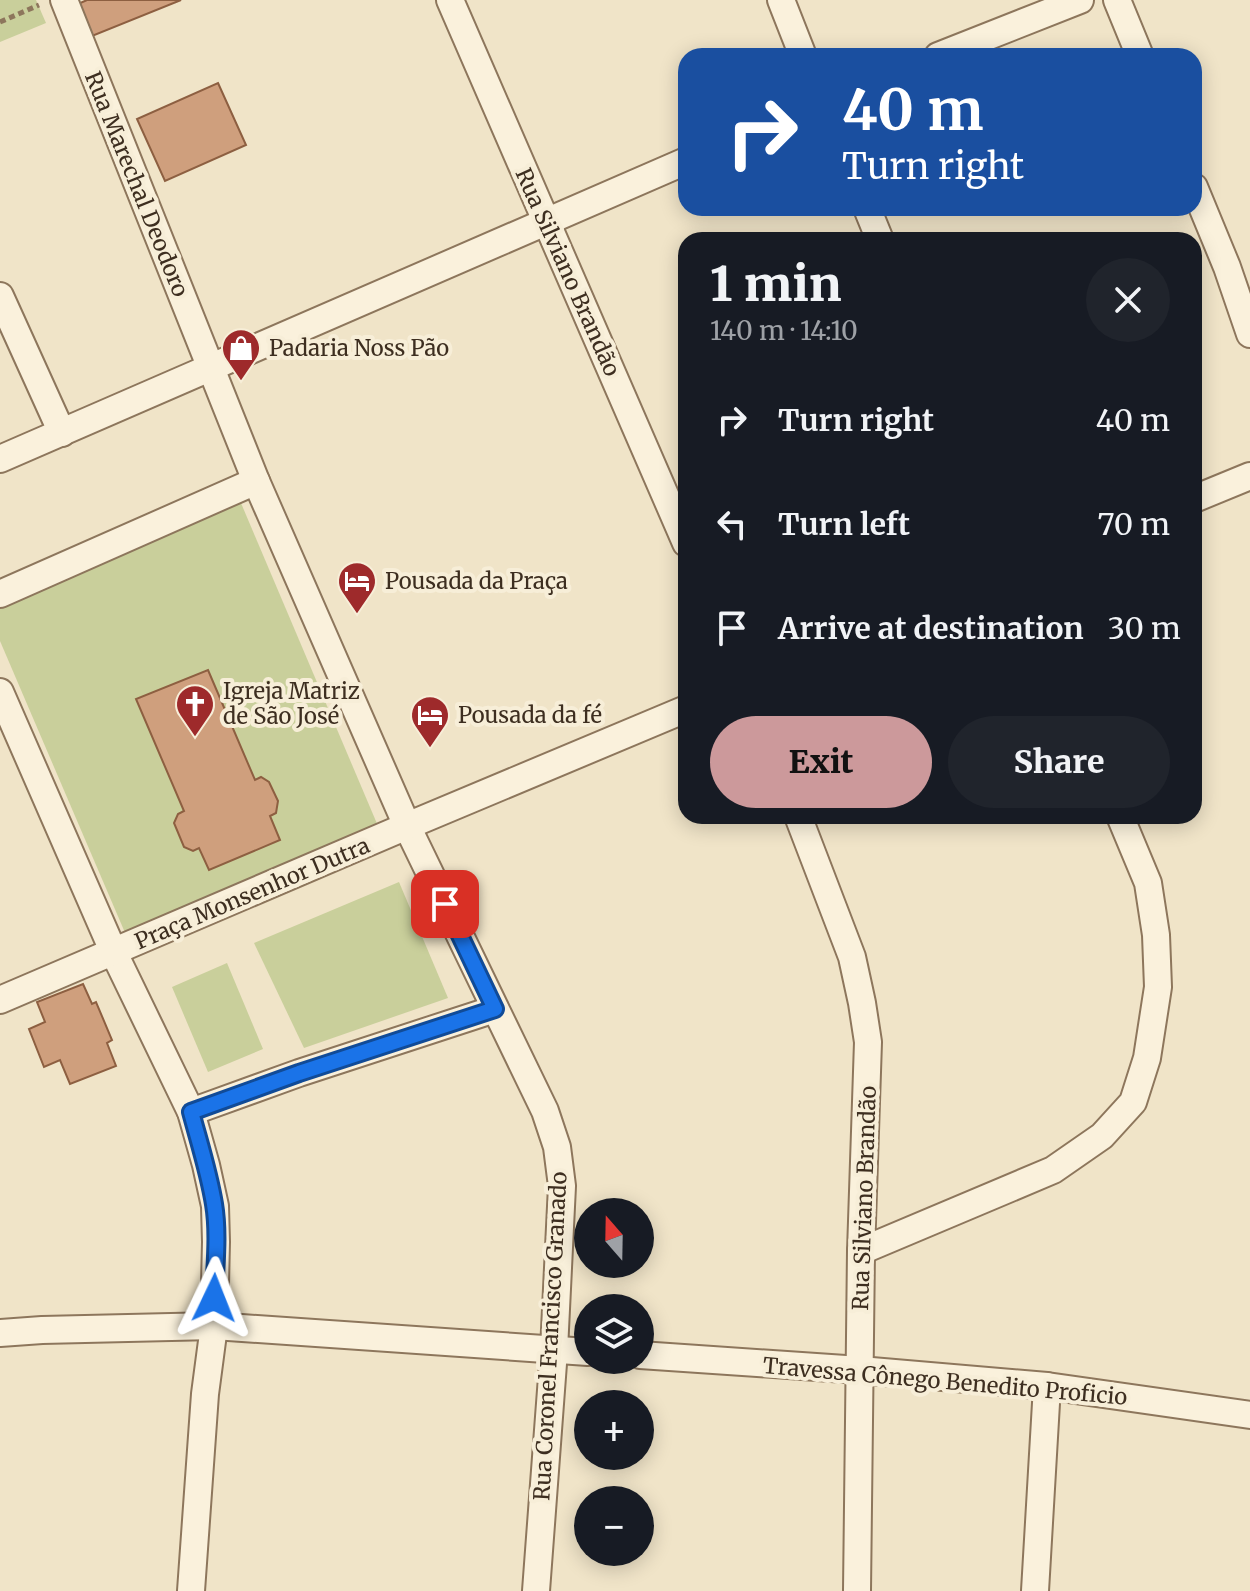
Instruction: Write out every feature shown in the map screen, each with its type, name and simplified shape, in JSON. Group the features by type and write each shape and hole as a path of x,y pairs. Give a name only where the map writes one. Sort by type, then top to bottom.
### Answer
{"street":[{"name":"Rua Marechal Deodoro","path":"64,0 256,481"},
{"name":"Rua Silviano Brandão","path":"450,0 678,525"},
{"path":"781,0 800,48"},
{"path":"958,48 1080,0"},
{"path":"1117,0 1137,48"},
{"path":"0,459 678,164"},
{"path":"1202,206 1250,334"},
{"path":"0,296 62,433"},
{"path":"1202,496 1250,476"},
{"path":"0,594 256,481"},
{"name":"Rua Coronel Francisco Granado","path":"256,481 407,826 545,1111 557,1147 562,1186 554,1350 536,1591"},
{"path":"0,692 114,953 0,1000"},
{"name":"Praça Monsenhor Dutra","path":"191,1591 205,1394 214,1326 215,1206 191,1112 114,953 678,712"},
{"name":"Rua Silviano Brandão","path":"801,824 852,957 868,1042 861,1251 857,1591"},
{"path":"861,1251 1053,1170 1102,1136 1133,1102 1147,1058 1158,987 1156,935 1148,883 1123,824"},
{"path":"191,1112 495,1009"},
{"path":"0,1333 214,1326 574,1351"},
{"name":"Travessa Cônego Benedito Proficio","path":"654,1356 1047,1386 1250,1415"},
{"path":"1035,1591 1047,1386"}],"path":[{"path":"0,22 50,0"}],"green space":[{"path":"0,0 36,0 46,23 0,42"},
{"path":"238,496 378,826 126,935 0,641 0,600"},
{"path":"399,882 448,998 304,1048 254,943"},
{"path":"227,963 263,1049 208,1072 172,987"}],"building":[{"path":"87,0 181,0 92,36 78,4"},
{"path":"218,83 246,145 165,181 137,119"},
{"name":"Igreja Matriz de São José","path":"208,670 255,780 261,777 269,782 278,801 276,813 270,816 280,840 209,870 199,848 193,851 184,847 174,823 178,814 184,811 136,699"},
{"path":"83,984 92,1004 96,1002 112,1040 107,1043 116,1066 70,1084 60,1060 44,1067 29,1029 45,1022 37,1002"}],"place":[{"name":"Padaria Noss Pão","path":"241,382"},
{"name":"Pousada da Praça","path":"357,615"},
{"name":"Igreja Matriz de São José","path":"195,738"},
{"name":"Pousada da fé","path":"430,749"}],"route":[{"path":"214,1298 215,1206 191,1112 495,1009 445,904"}]}
